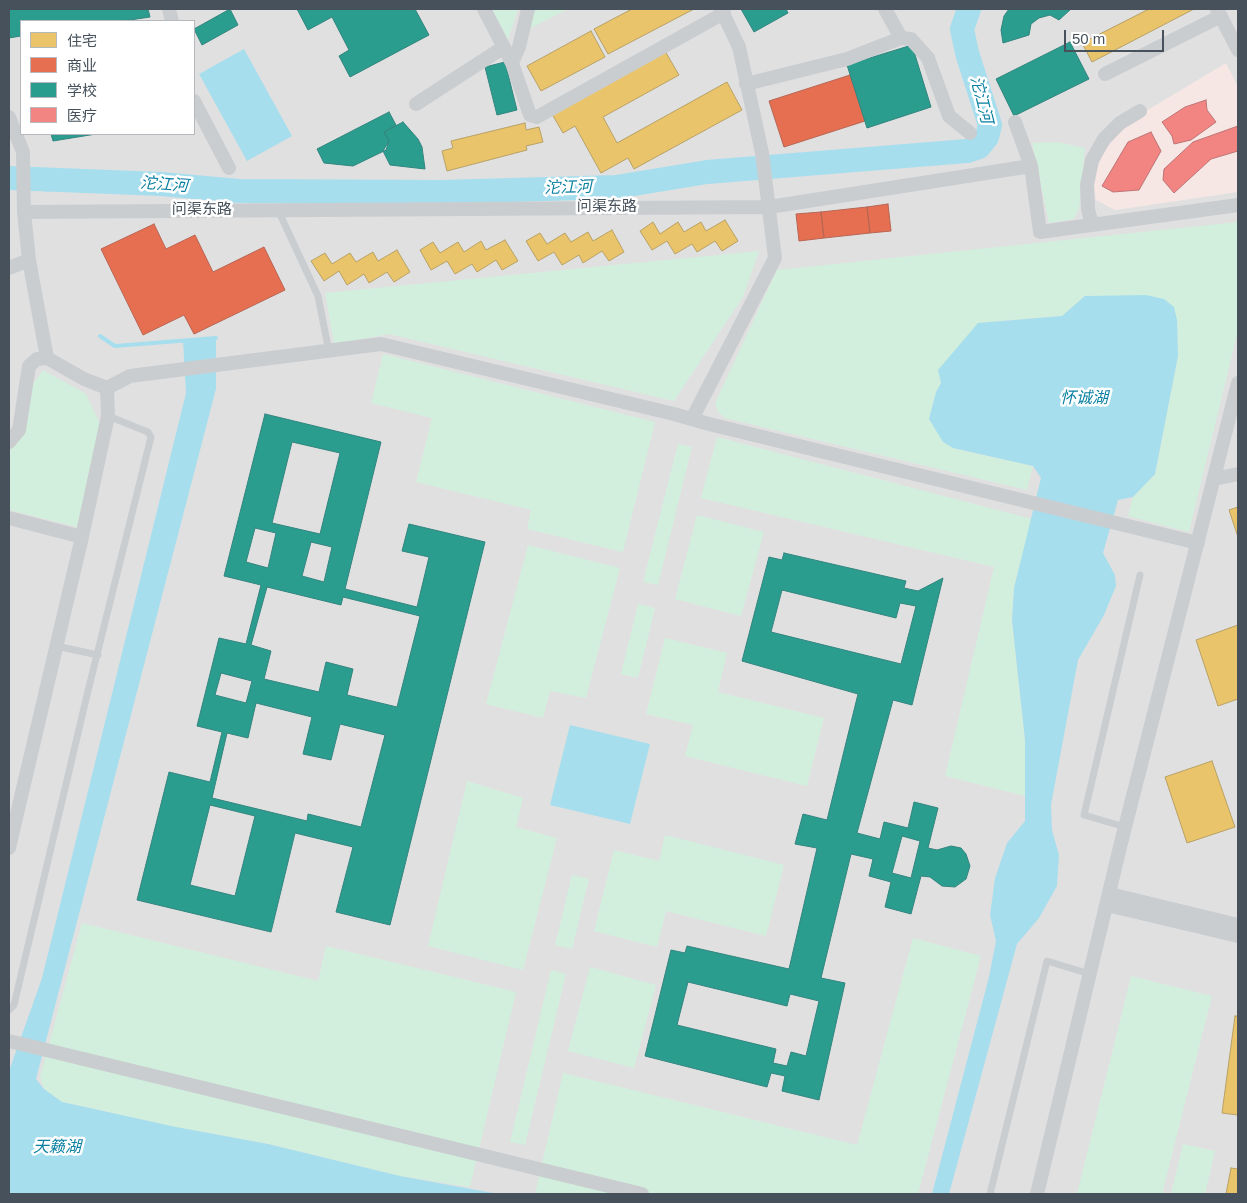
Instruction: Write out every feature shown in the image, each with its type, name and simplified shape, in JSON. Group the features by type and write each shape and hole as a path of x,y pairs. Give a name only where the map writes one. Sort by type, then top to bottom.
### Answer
{"street":[{"path":"484,9 512,62 530,115 537,117 722,11 739,47 762,153 775,258 692,419"},
{"path":"512,62 519,47 528,9"},
{"path":"885,9 902,38"},
{"path":"1105,74 1219,12 1238,50"},
{"path":"746,84 847,59 902,38 911,39 928,58 949,116 970,133"},
{"path":"416,104 504,47"},
{"path":"195,102 229,168"},
{"path":"1092,225 1087,197 1088,172 1092,160 1104,139 1120,123 1140,111"},
{"path":"14,120 23,152 24,212 29,260 47,358"},
{"path":"1015,122 1031,166 1040,232 1238,205"},
{"name":"问渠东路","path":"24,212 769,203 1031,166"},
{"path":"9,268 29,260"},
{"path":"9,442 19,430 29,366 34,361 47,358 84,379 107,388 130,376 221,366 381,344 1198,543"},
{"path":"1036,1194 1125,827 1238,383"},
{"path":"9,848 82,537 108,416 107,388"},
{"path":"1214,479 1238,474"},
{"path":"9,518 82,537"},
{"path":"1108,899 1238,925"},
{"path":"1108,899 1238,936"},
{"path":"9,1041 642,1194"}],"lane":[{"path":"278,210 318,296 328,347"},
{"path":"9,1010 14,1005 151,437 148,432 108,416"},
{"path":"1125,827 1084,815 1140,575"},
{"path":"56,646 98,655"},
{"path":"990,1194 1046,961 1090,974"}],"shaded area":[{"path":"9,9 1238,9 1238,1194 9,1194"},
{"path":"1226,63 1238,87 1238,192 1115,210 1096,200 1094,186 1097,169 1104,151 1120,132 1141,114"}],"green space":[{"path":"492,9 518,9 508,40"},
{"path":"533,9 568,9 527,30"},
{"path":"1057,142 1085,148 1079,209 1074,219 1049,223 1032,143"},
{"path":"1238,222 1238,330 1189,532 1128,516 1133,497 1155,474 1178,356 1177,320 1085,296 1062,316 978,323 936,392 953,448 1033,466 1027,490 725,418 718,412 715,403 777,270"},
{"path":"759,251 743,297 674,401 389,334 334,344 325,293"},
{"path":"383,354 655,422 623,552 527,529 531,510 416,482 432,418 371,403"},
{"path":"43,370 86,394 101,426 77,527 9,510 9,451 23,434 33,384"},
{"path":"717,437 1032,519 1014,588 1012,620 1025,740 1025,796 945,776 994,567 701,498"},
{"path":"678,444 692,447 658,585 643,582"},
{"path":"697,515 764,532 741,616 675,599"},
{"path":"528,545 620,568 586,698 550,691 543,718 486,704"},
{"path":"638,604 655,608 638,678 621,674"},
{"path":"665,638 727,653 718,692 824,718 807,786 685,756 693,725 646,714"},
{"path":"467,781 523,798 516,827 557,838 523,970 428,946"},
{"path":"665,835 784,865 766,936 666,911 657,947 594,931 614,850 659,861"},
{"path":"572,875 589,879 572,949 555,945"},
{"path":"82,923 318,981 326,946 516,992 470,1187 400,1176 268,1144 176,1127 62,1102 44,1089 40,1077"},
{"path":"913,938 981,956 918,1194 535,1194 563,1073 857,1145"},
{"path":"590,967 656,985 634,1068 568,1051"},
{"path":"551,970 566,974 525,1145 510,1142"},
{"path":"1131,976 1212,996 1162,1194 1077,1194"},
{"path":"1183,1144 1215,1151 1205,1194 1171,1194"}],"water":[{"path":"244,49 292,136 247,161 199,74"},
{"name":"怀诚湖","path":"1146,295 1164,299 1174,307 1177,320 1178,356 1155,474 1133,497 1118,500 1103,553 1115,575 1116,586 1104,615 1078,660 1051,805 1052,830 1059,855 1057,886 1039,918 1017,944 949,1194 932,1194 989,977 996,941 990,915 995,878 1007,843 1025,821 1025,740 1012,620 1014,588 1041,478 1033,466 953,448 943,442 929,419 936,392 941,383 938,370 978,323 1062,316 1085,296"},
{"name":"天籁湖","path":"216,338 216,389 36,1079 44,1089 62,1102 176,1127 268,1144 400,1176 499,1194 9,1194 9,1071 42,978 186,393 183,341"},
{"path":"570,725 650,744 630,824 550,805"}],"building: 住宅":[{"path":"632,9 694,9 608,54 594,29"},
{"path":"1149,9 1194,9 1092,62 1082,43"},
{"path":"591,31 605,57 541,91 527,66"},
{"path":"665,51 679,75 603,117 617,143 727,82 742,110 634,169 628,158 601,173 575,126 563,133 552,114"},
{"path":"525,123 526,130 539,127 543,142 526,146 527,150 447,171 442,151 453,148 451,141"},
{"path":"725,220 738,241 722,251 715,241 697,252 692,244 675,254 667,241 652,250 640,231 653,222 660,234 678,222 684,232 701,222 706,231"},
{"path":"612,230 624,252 609,261 602,251 583,263 579,255 562,265 554,252 538,261 526,241 540,233 547,244 565,233 571,242 588,232 593,241"},
{"path":"505,240 518,261 502,270 496,260 477,272 472,264 455,274 447,261 431,270 420,250 433,242 440,253 458,242 464,252 481,241 486,250"},
{"path":"397,250 410,272 394,282 387,272 369,283 364,274 347,285 339,271 324,281 311,261 325,253 332,264 350,253 356,262 373,252 378,261"},
{"path":"1238,507 1238,537 1229,510"},
{"path":"1238,625 1238,699 1218,706 1196,640"},
{"path":"1212,761 1235,827 1187,843 1165,777"},
{"path":"1235,1016 1238,1016 1238,1115 1222,1113"},
{"path":"1231,1168 1238,1169 1238,1194 1226,1194"}],"building: 商业":[{"path":"850,75 865,121 784,147 769,101"},
{"path":"888,204 891,231 870,233 867,207"},
{"path":"867,207 870,233 824,238 821,212"},
{"path":"821,212 824,238 799,241 796,214"},
{"path":"154,224 166,249 195,235 213,272 264,247 285,290 194,334 184,315 143,335 101,249"}],"building: 学校":[{"path":"9,9 148,9 150,17 130,20 20,20 20,36 9,38"},
{"path":"230,9 238,25 202,45 195,28"},
{"path":"297,9 415,9 429,35 350,77 339,56 349,50 332,17 308,30"},
{"path":"741,9 786,9 788,13 754,32"},
{"path":"1009,9 1071,9 1059,20 1050,15 1039,18 1031,24 1029,35 1003,43 1001,30 1004,16"},
{"path":"1070,42 1089,79 1014,116 996,79"},
{"path":"912,45 931,107 867,128 847,65"},
{"path":"505,62 517,110 497,115 485,67"},
{"path":"389,112 396,125 384,132 389,141 386,150 353,166 324,163 317,149"},
{"path":"403,122 418,139 422,147 425,169 390,165 383,151 389,141 384,132"},
{"path":"51,135 90,135 53,141"},
{"path":"265,414 381,442 345,589 417,607 429,557 402,551 409,524 485,542 390,925 336,912 353,847 295,833 271,932 137,900 169,772 210,782 222,732 197,726 219,638 246,644 261,585 224,576","holes":["292,442 340,453 320,534 272,523","255,528 276,533 268,568 246,562","311,542 332,547 324,582 302,576","267,587 341,605 343,597 420,616 397,707 347,695 353,669 326,662 319,692 264,679 271,651 251,645","221,673 252,681 246,703 215,695","256,703 312,717 303,754 331,760 340,724 385,735 361,827 308,814 307,821 212,798 227,733 248,738","210,805 255,816 235,896 190,885"]},
{"path":"784,553 906,581 904,588 918,591 943,578 912,705 893,700 857,833 880,839 884,822 908,828 914,802 938,808 928,848 937,850 951,846 961,848 966,854 970,866 966,879 955,887 942,886 930,877 921,876 911,914 885,907 891,882 869,876 873,859 851,854 821,978 845,983 819,1100 782,1091 785,1076 771,1073 767,1087 645,1056 671,950 685,953 687,946 789,969 817,848 795,844 803,814 827,820 858,694 742,661 769,557 782,560","holes":["782,590 896,618 900,603 916,606 901,664 771,632","902,836 920,841 911,878 892,873","688,982 787,1006 790,994 819,1001 806,1056 791,1052 787,1066 773,1063 776,1049 677,1025"]}],"building: 医疗":[{"path":"1206,100 1207,110 1216,122 1191,140 1174,144 1172,136 1162,122 1185,107"},
{"path":"1238,126 1238,151 1211,159 1174,193 1163,180 1164,169 1193,142"},
{"path":"1151,132 1161,151 1139,190 1113,192 1102,186 1128,142"}],"waterway":[{"name":"沱江河","path":"9,178 161,184 239,191 442,192 616,187 707,172 967,151 979,147 987,137 990,125 967,53 962,29 969,9"},
{"path":"37,179 47,190"},
{"path":"100,336 115,346 216,338"}]}
